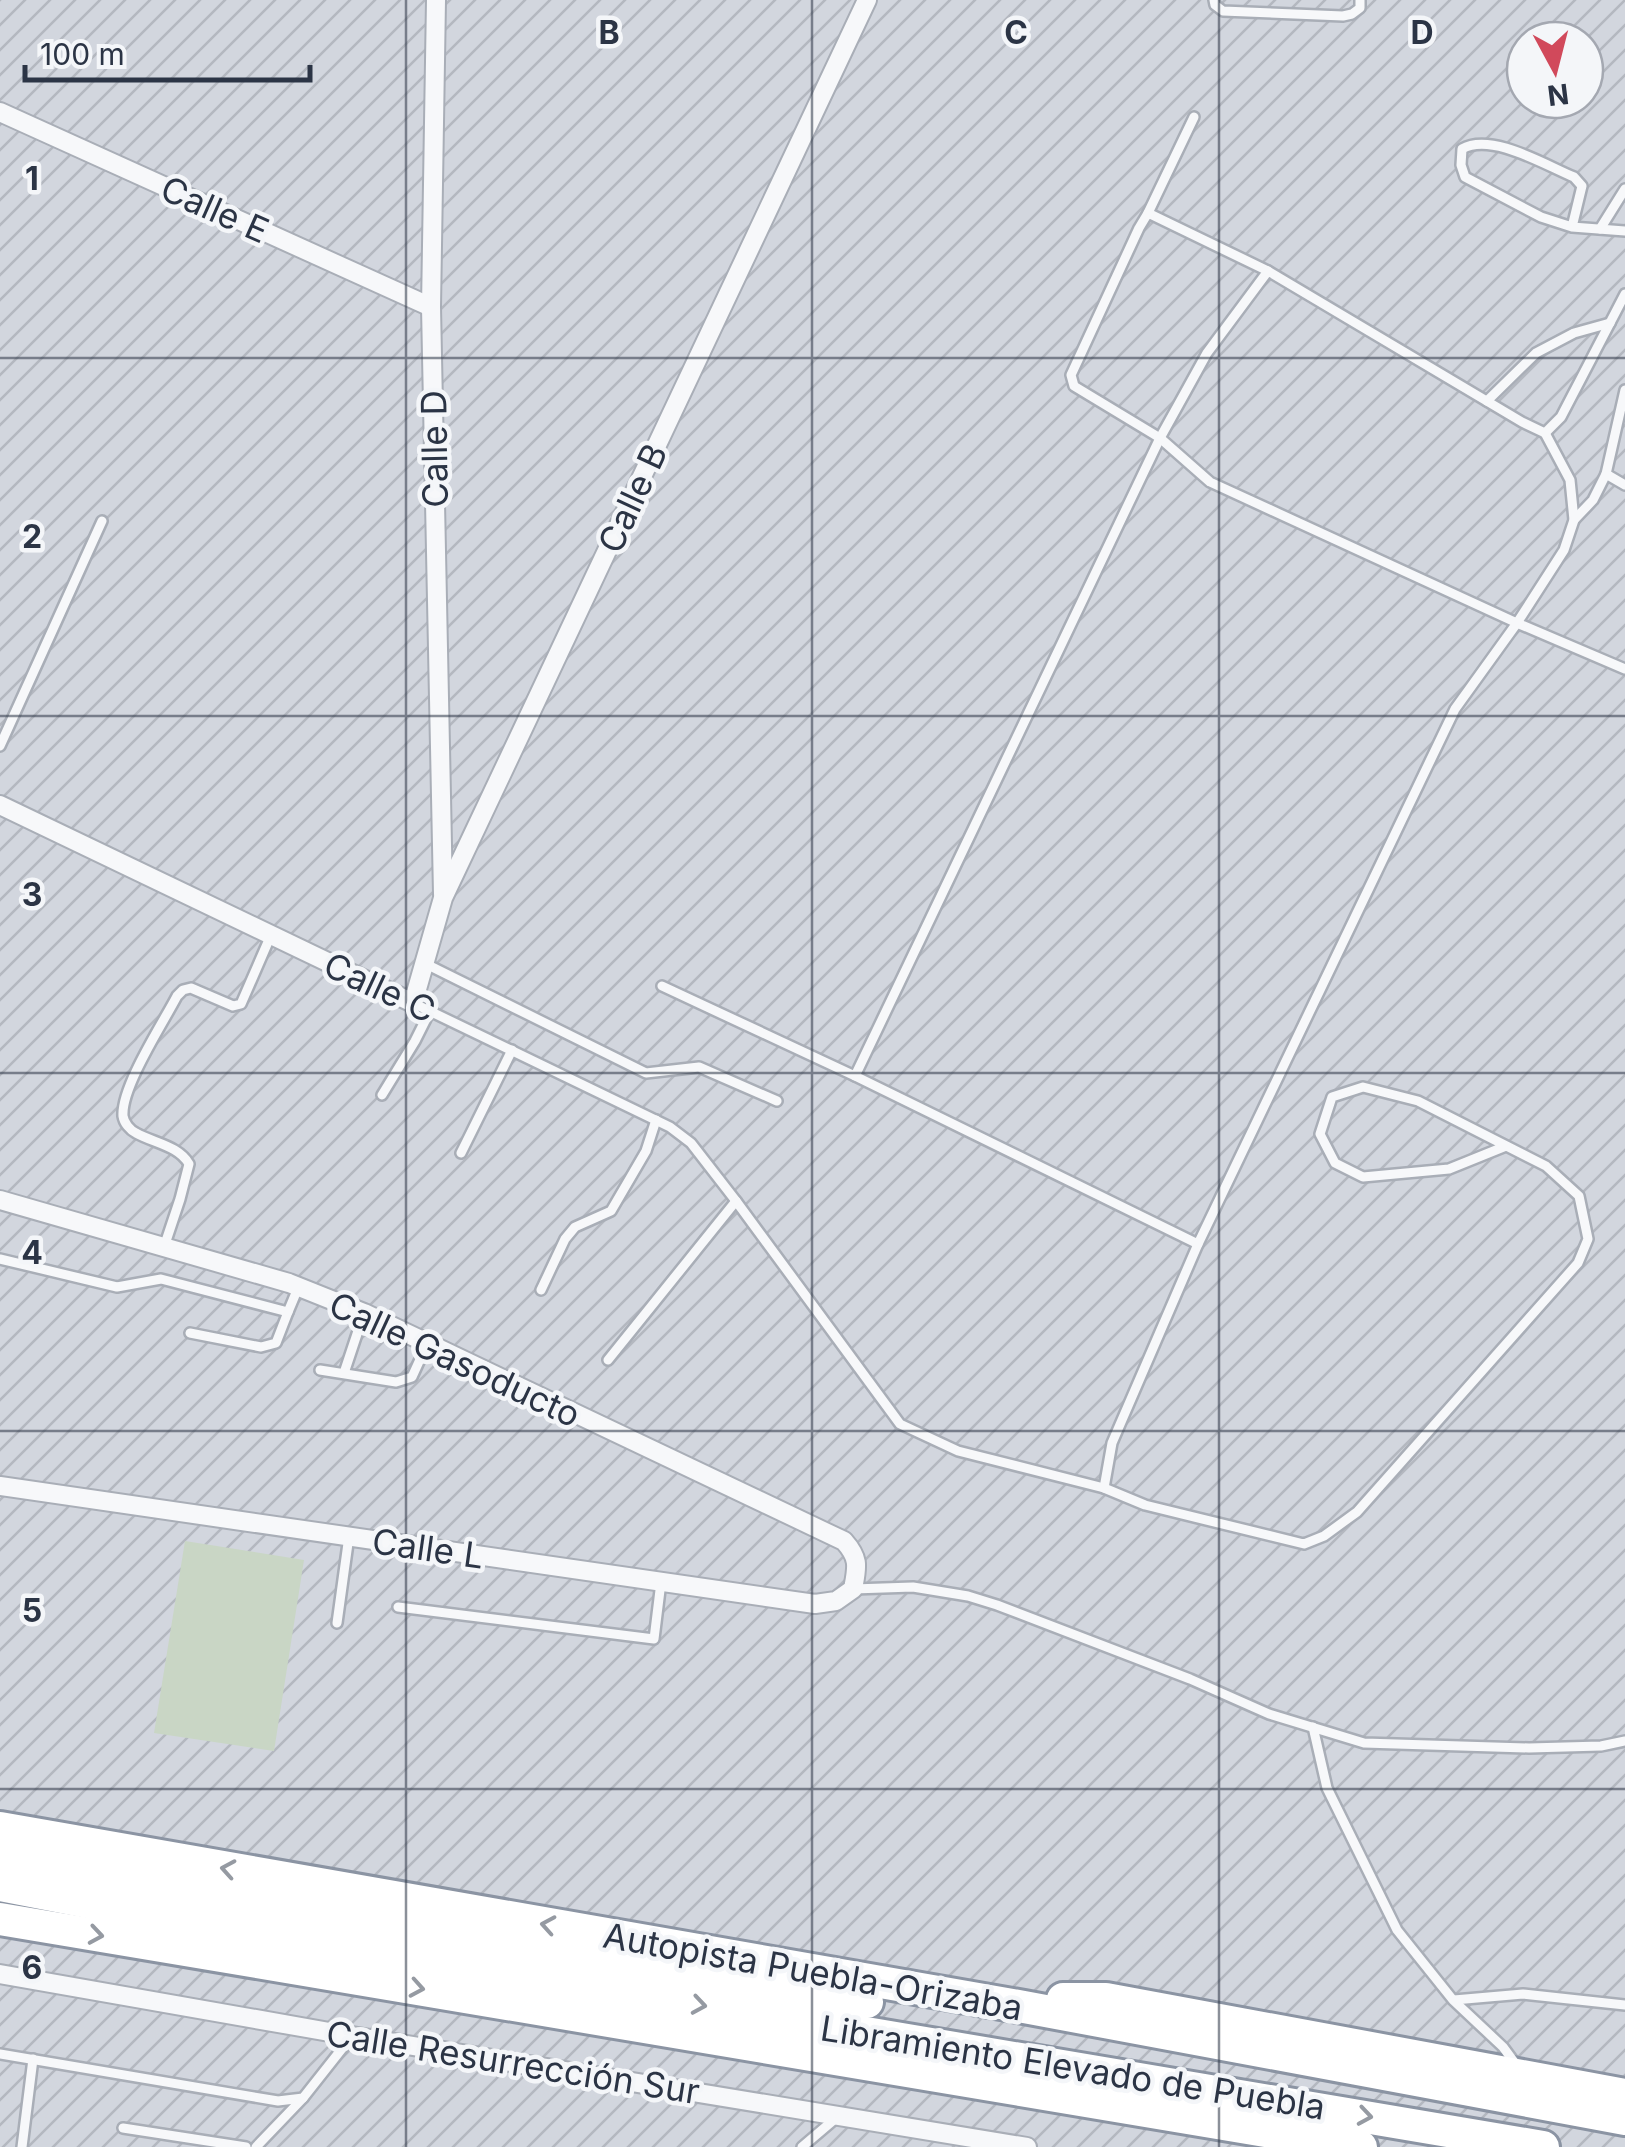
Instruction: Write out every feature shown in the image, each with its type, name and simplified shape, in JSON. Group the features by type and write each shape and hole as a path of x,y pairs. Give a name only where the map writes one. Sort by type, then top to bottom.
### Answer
{"highway":[{"name":"Autopista Puebla-Orizaba","path":"0,1828 1024,2007 1625,2118"},
{"path":"0,1858 607,1976"},
{"path":"0,1885 92,1903 607,1976"},
{"path":"0,1920 1361,2147"},
{"name":"Libramiento Elevado de Puebla","path":"607,1976 996,2023 1625,2132"},
{"name":"Libramiento Elevado de Puebla","path":"607,1976 1543,2147"},
{"path":"1024,2007 1064,1998 1106,1999 1625,2095"}],"street":[{"name":"Calle D","path":"436,0 431,307 443,898"},
{"name":"Calle B","path":"421,1007 424,963 443,898 867,0"},
{"name":"Calle E","path":"0,112 431,307"},
{"name":"Calle C","path":"0,805 421,1007"},
{"name":"Calle Gasoducto","path":"0,1200 289,1283 364,1313 844,1541 855,1553 853,1590"},
{"name":"Calle L","path":"0,1486 815,1604 836,1601 853,1590"},
{"name":"Calle Resurrección Sur","path":"0,1974 838,2116 954,2141 1027,2147"}],"lane":[{"path":"1214,0 1223,11 1342,16 1360,8 1360,0"},
{"path":"1194,117 1070,375 1074,386 1160,438 1210,482 1625,669"},
{"path":"1572,227 1582,186 1574,177 1495,144 1473,142 1462,148 1465,177 1541,218 1572,227 1625,231"},
{"path":"1600,229 1625,189"},
{"path":"1148,213 1268,271 1545,433 1570,480 1574,520"},
{"path":"855,1076 1160,438 1207,353 1268,271"},
{"path":"1545,433 1561,417 1625,294"},
{"path":"1487,401 1536,353 1574,333 1610,322"},
{"path":"1104,1488 1112,1443 1198,1244 1455,708 1517,623 1564,550 1574,520 1592,500 1606,474 1625,390"},
{"path":"1606,474 1625,485"},
{"path":"0,746 102,521"},
{"path":"164,1247 189,1164 184,1154 127,1126 123,1116 129,1086 183,990 191,988 233,1006 241,1004 272,935"},
{"path":"424,963 646,1073 699,1066 776,1100"},
{"path":"662,986 1198,1244"},
{"path":"382,1095 415,1040 421,1007"},
{"name":"Calle C","path":"421,1007 670,1127 691,1143 900,1424 958,1451 1304,1544 1324,1536 1357,1512 1578,1263 1588,1239 1578,1196 1546,1166 1418,1101 1363,1087 1332,1098 1320,1134 1335,1164 1363,1177 1449,1169 1506,1146"},
{"path":"461,1153 512,1050"},
{"path":"541,1290 575,1227 611,1210 646,1151 656,1120"},
{"path":"608,1360 736,1200"},
{"path":"0,1259 117,1287 161,1280 288,1312"},
{"path":"190,1333 267,1346 276,1342 298,1288"},
{"path":"344,1374 364,1313"},
{"path":"320,1370 396,1382 412,1377 428,1344"},
{"path":"337,1623 349,1536"},
{"path":"398,1607 654,1639 661,1582"},
{"path":"853,1590 914,1587 982,1600 1269,1714 1364,1743 1530,1748 1601,1746 1625,1741"},
{"path":"1313,1727 1326,1788 1397,1930 1453,2000 1503,2047 1524,2076"},
{"path":"1453,2000 1523,1994 1625,2005"},
{"path":"256,2147 303,2098 352,2036"},
{"path":"0,2054 278,2101 303,2098"},
{"path":"22,2147 33,2059"},
{"path":"802,2147 838,2116"},
{"path":"123,2128 246,2147"}],"shaded area":[{"path":"0,0 1625,0 1625,2147 0,2147"}],"green space":[{"path":"185,1541 304,1560 274,1751 154,1733"}]}
